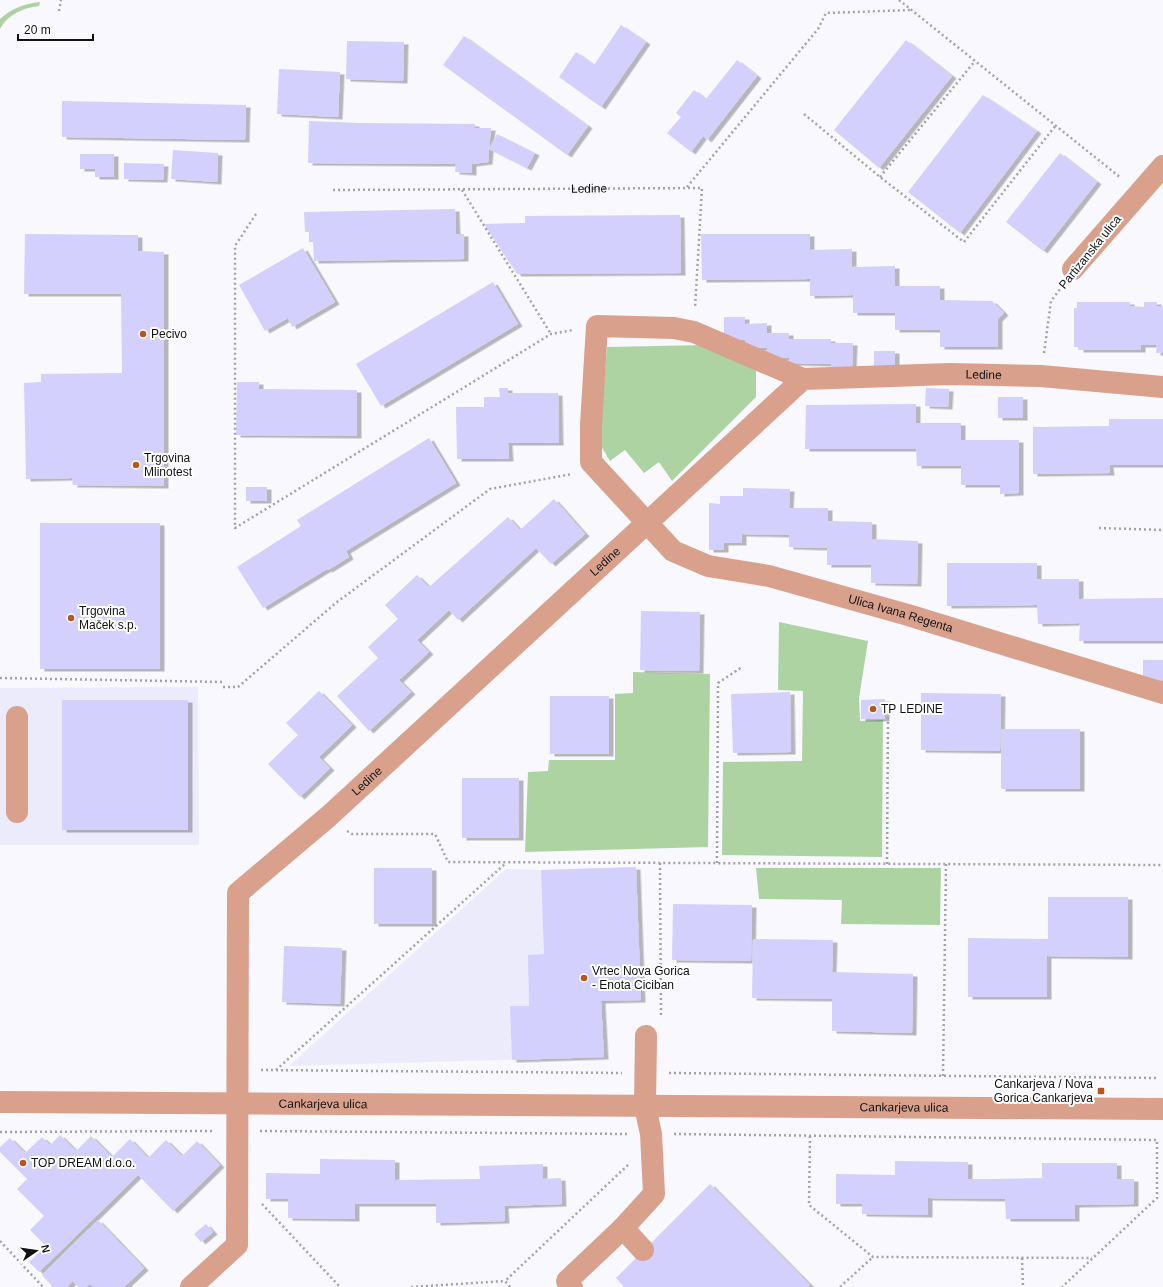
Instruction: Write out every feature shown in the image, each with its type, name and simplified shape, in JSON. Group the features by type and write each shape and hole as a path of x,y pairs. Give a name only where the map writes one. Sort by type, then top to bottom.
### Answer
{"street":[{"name":"Partizanska ulica","path":"1073,269 1163,166"},
{"name":"Ledine","path":"597,326 674,328 694,332 803,379 950,374 1041,376 1163,387"},
{"path":"597,326 591,425 591,462 648,524"},
{"name":"Ledine","path":"191,1287 237,1245 236,1052 238,893 329,816 648,524 803,379"},
{"name":"Ulica Ivana Regenta","path":"648,524 673,551 708,566 769,576 908,615 1163,693"},
{"path":"17,717 9,789 17,812"},
{"path":"572,1287 567,1281 623,1228 654,1194 651,1134 645,1106 646,1036"},
{"name":"Cankarjeva ulica","path":"0,1102 1163,1109"},
{"path":"623,1228 643,1250"}],"path":[{"path":"59,11 61,0"},
{"path":"900,0 1139,192"},
{"path":"687,188 818,30 826,13 912,10"},
{"path":"880,178 975,60"},
{"path":"804,114 880,178 964,242 1056,126"},
{"name":"Ledine","path":"333,190 702,188 694,332"},
{"path":"462,189 550,334"},
{"path":"256,214 235,246 235,528 550,334 597,326"},
{"name":"Partizanska ulica","path":"1041,376 1052,301 1073,269"},
{"path":"223,687 238,687 338,602 490,489 598,470"},
{"path":"1099,528 1163,530"},
{"path":"717,863 718,683 742,667"},
{"path":"0,678 223,682"},
{"path":"887,864 888,715"},
{"path":"329,816 352,834 435,834 448,862 1163,865"},
{"path":"276,1070 506,863"},
{"path":"660,863 661,1020"},
{"path":"943,1076 946,864"},
{"path":"256,1070 1157,1078"},
{"path":"0,1132 221,1131"},
{"path":"256,1131 1157,1140 1158,1198 1062,1287"},
{"path":"810,1136 809,1204 873,1257 1092,1258"},
{"path":"411,1287 505,1281 629,1164"},
{"path":"257,1198 340,1287"},
{"path":"0,1241 43,1287"},
{"path":"840,1287 873,1257"},
{"path":"1022,1258 1023,1287"},
{"path":"505,1281 510,1287"}],"shaded area":[{"path":"198,687 199,845 0,845 0,688"},
{"path":"636,867 641,1000 601,1002 604,1057 289,1066 506,869 541,870"}],"green space":[{"path":"40,2 39,6 22,10 7,19 0,29 0,19 9,12 23,5"},
{"path":"706,345 756,365 756,397 672,481 659,462 644,473 625,450 610,461 599,443 607,347"},
{"path":"779,622 868,641 859,698 860,721 883,720 882,857 722,855 723,762 802,761 803,691 778,690"},
{"path":"633,672 710,674 708,847 525,852 528,772 548,771 549,760 615,760 615,694 633,693"},
{"path":"756,868 941,868 940,925 841,924 842,900 759,899"}],"building":[{"path":"621,25 646,42 601,107 559,77 576,52 594,65"},
{"path":"464,36 588,126 567,155 443,65"},
{"path":"906,40 952,76 879,168 834,130"},
{"path":"347,41 404,42 403,81 346,79"},
{"path":"737,60 757,76 707,140 703,136 691,152 667,133 681,117 676,113 694,90 706,99"},
{"path":"279,69 340,72 338,117 277,114"},
{"path":"983,95 1037,131 960,233 908,192"},
{"path":"62,101 246,105 245,140 62,137"},
{"path":"309,121 475,124 475,128 491,128 488,162 472,164 472,173 455,172 456,164 308,163"},
{"path":"497,134 535,153 527,168 489,149"},
{"path":"173,150 218,153 217,182 171,179"},
{"path":"1060,153 1097,182 1043,251 1006,222"},
{"path":"80,154 114,154 114,177 95,177 95,169 80,169"},
{"path":"124,163 164,164 163,180 124,179"},
{"path":"455,209 456,234 464,234 464,259 314,261 313,242 309,242 309,232 305,232 304,212"},
{"path":"680,215 681,273 517,274 484,224 525,223 525,216"},
{"name":"Pecivo","path":"25,234 138,235 138,251 164,252 164,486 73,485 72,478 26,479 24,383 41,382 41,374 122,373 121,294 24,294"},
{"path":"701,234 810,234 810,250 852,249 852,267 895,266 895,286 940,286 940,300 992,301 1004,313 998,319 998,347 940,347 940,330 895,330 895,313 853,313 853,295 810,296 810,279 702,280"},
{"path":"303,248 335,302 292,327 288,318 265,331 239,285"},
{"path":"493,282 518,324 381,406 356,364"},
{"path":"1077,302 1130,302 1130,306 1144,307 1144,302 1157,302 1157,306 1163,306 1163,353 1156,353 1157,345 1141,345 1141,350 1079,350 1079,347 1074,347 1074,308 1077,308"},
{"path":"724,317 745,317 745,324 767,323 767,333 789,333 789,339 831,339 831,343 853,343 852,368 831,367 831,364 789,363 789,358 767,358 767,348 745,348 745,340 724,340"},
{"path":"874,351 895,351 895,371 874,370"},
{"path":"237,382 259,382 259,389 357,390 357,436 236,435"},
{"path":"499,388 508,388 508,393 558,393 559,443 508,443 509,459 457,459 456,407 484,407 484,397 500,397"},
{"path":"926,388 949,389 948,407 925,406"},
{"path":"998,397 1023,397 1023,418 998,418"},
{"path":"916,404 916,423 961,423 961,440 1019,440 1019,493 1000,494 1000,485 961,485 961,466 917,466 916,449 805,449 806,405"},
{"path":"1109,419 1163,419 1163,465 1109,465 1110,473 1033,474 1033,427 1109,426"},
{"path":"429,438 456,483 346,551 349,557 263,608 237,567 301,526 297,520"},
{"path":"246,487 267,487 267,501 246,501"},
{"path":"743,488 790,489 789,508 828,508 828,521 872,522 872,539 918,541 917,584 871,583 871,565 827,565 827,548 789,547 789,535 742,534 742,543 724,543 724,550 709,550 709,503 720,504 720,496 743,496"},
{"path":"554,499 585,534 551,564 536,548 458,620 449,610 417,640 429,652 399,680 411,692 369,731 337,696 378,658 368,647 398,619 385,605 417,575 429,587 508,517 520,530"},
{"path":"40,523 160,523 160,669 40,669"},
{"path":"947,563 1037,563 1037,579 1079,579 1079,599 1163,598 1163,641 1079,641 1080,623 1038,624 1037,605 947,606"},
{"path":"641,611 700,612 699,671 640,670"},
{"path":"1143,660 1163,660 1163,680 1143,681"},
{"path":"319,691 352,725 319,757 330,768 300,797 268,764 298,735 286,723"},
{"path":"790,692 791,752 733,753 731,694"},
{"path":"921,693 1001,694 1000,751 921,750"},
{"path":"550,696 609,696 609,754 550,754"},
{"name":"TP LEDINE","path":"885,699 885,719 861,719 861,700"},
{"path":"62,700 188,700 188,830 62,830"},
{"path":"1001,729 1080,729 1080,789 1001,789"},
{"path":"462,778 519,778 519,838 462,838"},
{"name":"Vrtec Nova Gorica - Enota Ciciban","path":"636,867 641,1000 601,1001 604,1057 512,1060 510,1006 529,1006 528,955 544,954 541,870"},
{"path":"374,868 432,868 432,924 374,924"},
{"path":"1048,897 1128,897 1128,957 1047,956 1047,997 968,997 968,938 1048,939"},
{"path":"673,904 752,905 751,961 672,960"},
{"path":"753,939 833,940 832,972 913,974 912,1033 832,1031 832,999 752,998"},
{"path":"284,946 342,948 340,1004 282,1002"},
{"path":"60,1135 76,1151 91,1136 112,1157 130,1139 148,1158 166,1140 182,1156 197,1141 220,1165 173,1211 138,1175 39,1272 29,1262 46,1246 30,1230 44,1216 17,1189 27,1179 0,1152 0,1147 10,1138 25,1153 42,1137 50,1145"},
{"path":"320,1159 395,1160 395,1180 480,1179 479,1166 543,1164 543,1179 561,1178 562,1204 504,1206 505,1221 436,1223 436,1204 355,1204 355,1219 288,1218 288,1199 266,1199 266,1173 320,1174"},
{"path":"895,1161 968,1162 968,1179 1042,1178 1042,1163 1117,1163 1117,1179 1134,1179 1134,1204 1075,1205 1075,1219 1006,1219 1005,1199 928,1198 928,1215 862,1214 862,1204 836,1204 836,1174 895,1175"},
{"path":"710,1184 810,1285 808,1287 624,1287 616,1278"},
{"path":"98,1220 144,1268 124,1287 93,1287 90,1284 86,1287 78,1287 73,1281 67,1287 53,1287 42,1275"},
{"path":"206,1224 213,1232 201,1242 194,1234"}],"place":[{"name":"Pecivo","path":"143,334"},
{"name":"Trgovina Mlinotest","path":"136,465"},
{"name":"Trgovina Maček s.p.","path":"71,618"},
{"name":"TP LEDINE","path":"873,709"},
{"name":"Vrtec Nova Gorica - Enota Ciciban","path":"584,978"},
{"name":"Cankarjeva / Nova Gorica Cankarjeva","path":"1101,1091"},
{"name":"TOP DREAM d.o.o.","path":"23,1163"}]}
